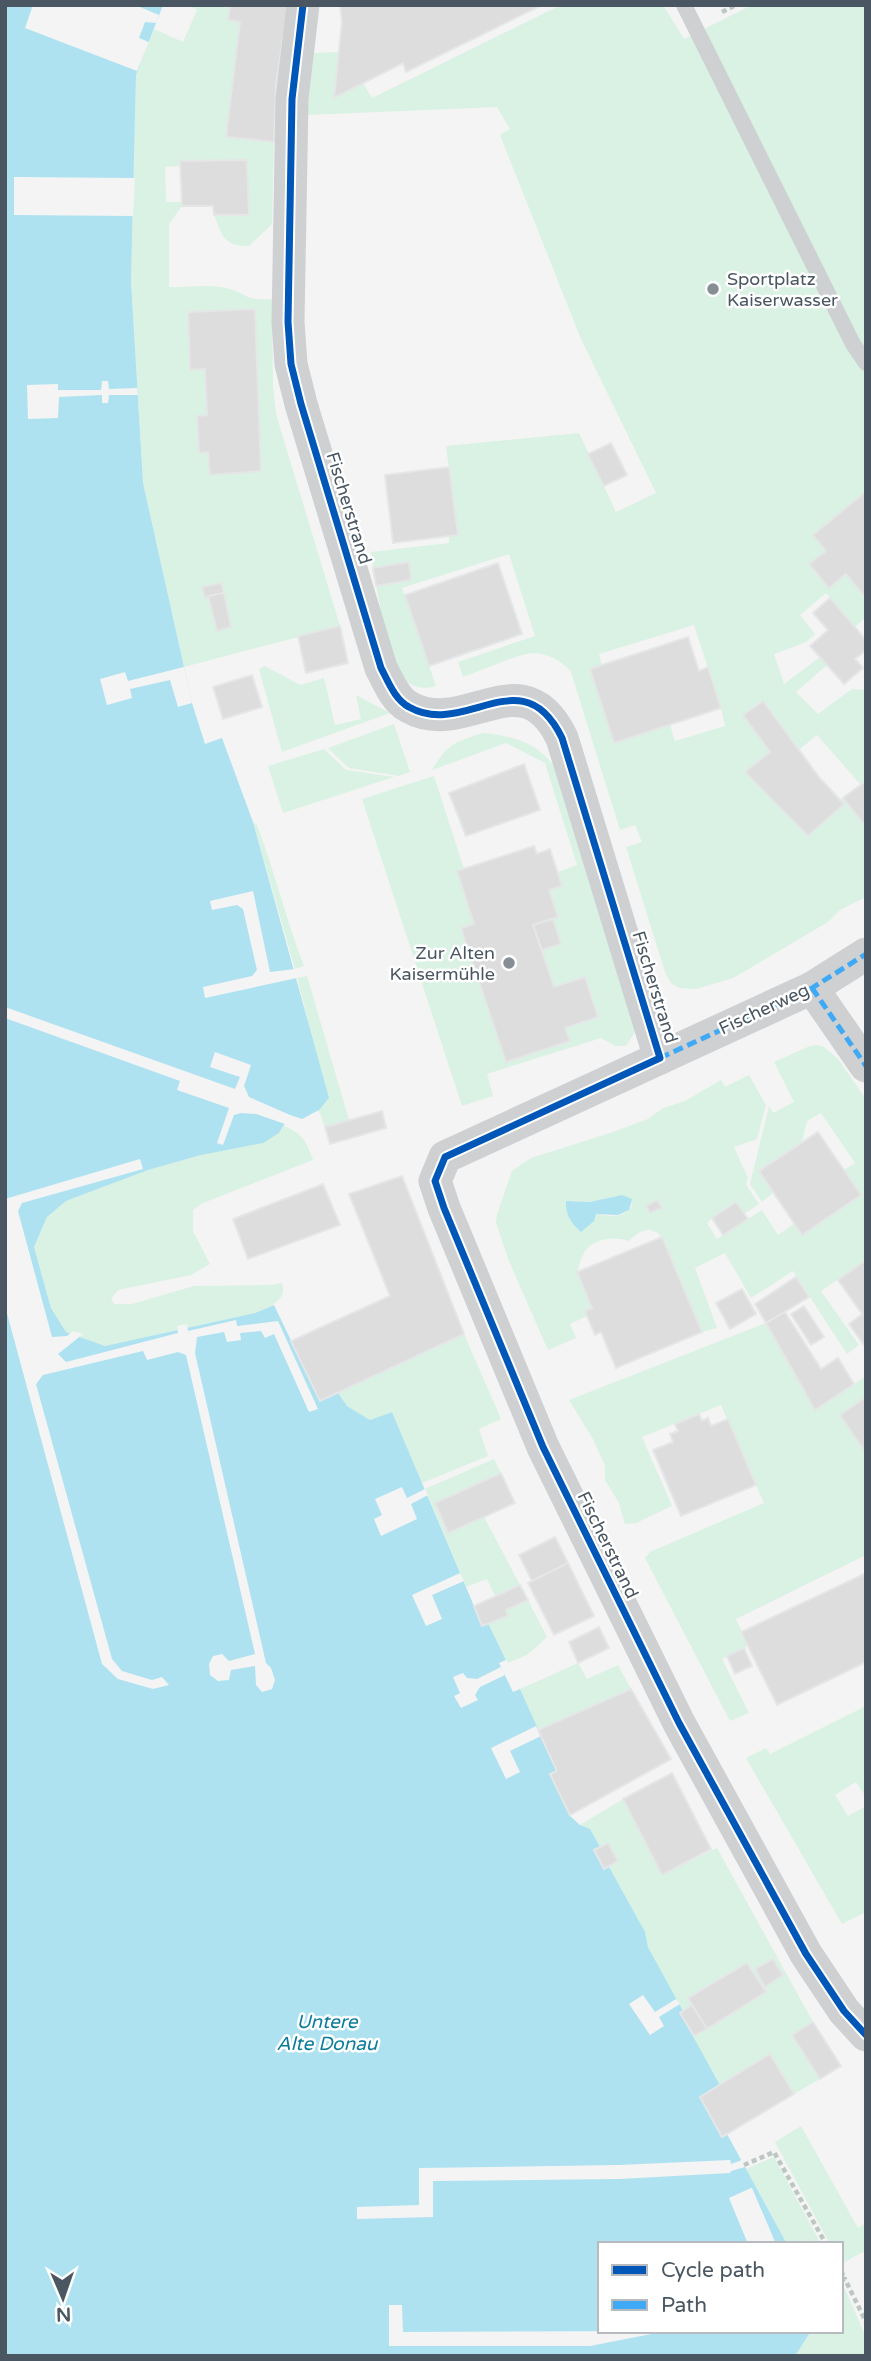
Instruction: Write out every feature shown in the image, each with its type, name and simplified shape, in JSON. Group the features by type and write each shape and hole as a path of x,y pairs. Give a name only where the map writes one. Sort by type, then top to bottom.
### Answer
{"street":[{"name":"Fischerstrand","path":"303,5 292,99 288,322 291,364 381,668 391,689 407,707 428,714 451,715 486,704 513,700 537,706 554,721 566,752 660,1058 445,1157 435,1181 543,1447 679,1723 806,1954 844,2011 866,2035"},
{"name":"Fischerweg","path":"660,1058 812,988 866,954"},
{"path":"812,988 866,1066"}],"lane":[{"path":"684,5 853,344 866,363"},
{"path":"696,5 696,25"}],"path":[{"path":"744,2165 774,2152 825,2242"},
{"path":"843,2279 866,2322"}],"green space":[{"path":"188,5 230,5 229,20 240,22 226,136 274,142 272,224 249,246 241,246 225,239 214,215 249,215 247,160 181,161 181,166 165,167 166,202 181,202 182,206 169,224 169,287 215,286 253,299 272,299 276,414 340,626 184,667 143,483 131,281 136,75 154,29 183,42 197,10"},
{"path":"561,5 663,5 684,39 752,5 866,5 866,617 855,627 826,593 800,615 815,634 806,642 774,654 784,684 820,657 827,665 796,692 818,714 852,689 866,690 866,781 861,785 817,735 799,750 770,752 745,772 808,836 843,804 840,800 843,798 866,826 866,897 840,910 828,922 733,978 696,989 680,988 672,984 666,975 626,847 642,842 635,825 620,830 568,668 548,656 532,653 463,677 458,662 535,636 509,554 402,588 436,686 425,688 410,683 401,677 394,666 376,586 411,580 409,563 373,568 371,552 449,543 449,536 458,535 446,446 579,433 616,512 656,493 581,339 500,135 510,129 497,107 307,115 314,53 339,52 334,98 363,83 372,98","holes":["694,625 725,726 675,741 670,725 614,743 590,669 602,665 599,654"]},
{"path":"265,666 300,685 324,678 335,725 361,719 356,695 390,713 282,752 259,669"},
{"path":"394,724 410,772 399,776 349,768 328,748"},
{"path":"483,733 522,741 538,750 553,765 614,964 628,1000 635,1032 626,1046 615,1046 601,1038 487,1074 493,1096 462,1106 362,799 434,776 464,869 457,871 474,924 462,929 506,1061 569,1040 565,1028 598,1017 585,977 554,987 542,950 561,943 553,919 558,917 549,890 562,885 558,872 577,865 545,763 506,743 432,770 447,749"},
{"path":"324,749 346,770 394,777 283,813 268,766"},
{"path":"253,822 257,825 304,966 295,969"},
{"path":"307,976 349,1120 325,1127 319,1111 311,1103 307,1016 297,978"},
{"path":"810,1046 824,1047 838,1059 866,1099 866,1260 821,1291 859,1345 847,1354 793,1271 751,1298 725,1253 695,1268 717,1328 702,1332 662,1237 658,1233 645,1230 629,1241 603,1240 587,1249 577,1272 592,1308 585,1311 587,1316 570,1324 576,1338 548,1350 509,1261 496,1223 512,1171 531,1158 648,1119 663,1108 685,1101 721,1080 725,1087 749,1075 766,1105 757,1139 734,1147 748,1178 746,1185 759,1204 744,1214 712,1218 707,1223 717,1239 762,1210 778,1235 795,1223 803,1235 861,1195 844,1170 855,1163 821,1113 807,1121 802,1142 760,1171 774,1192 762,1202 750,1184 769,1106 773,1113 794,1102 774,1062","holes":["622,1195 632,1205 626,1212 611,1216 592,1212 567,1201 589,1202"]},
{"path":"284,1126 303,1139 313,1160 203,1203 193,1210 193,1231 210,1264 191,1275 118,1290 111,1299 114,1304 132,1304 194,1286 282,1283 280,1299 255,1313 105,1346 66,1332 51,1308 34,1247 47,1217 66,1201 148,1170 279,1133"},
{"path":"766,1323 815,1410 866,1376 866,1397 840,1415 866,1453 866,1555 736,1619 748,1646 722,1659 749,1713 730,1721 645,1558 650,1552 764,1503 721,1405 642,1437 672,1506 636,1523 625,1524 619,1503 605,1480 605,1466 593,1439 569,1400"},
{"path":"464,1334 501,1419 479,1429 488,1456 422,1483 392,1412 370,1420 347,1406 338,1393"},
{"path":"494,1459 501,1473 435,1503 448,1533 484,1517 520,1585 495,1596 487,1579 466,1587 425,1489"},
{"path":"528,1600 547,1637 527,1655 508,1663 488,1623 508,1616 506,1610"},
{"path":"578,1663 587,1679 618,1665 631,1689 538,1730 520,1689"},
{"path":"866,1706 866,1797 856,1782 835,1795 848,1816 866,1806 866,1912 842,1924 746,1758 766,1748 770,1754"},
{"path":"623,1799 663,1874 717,1848 813,2022 793,2035 820,2079 794,2094 770,2055 720,2085 715,2075 676,2030 679,2004 648,1947 645,1932 628,1919 580,1825","holes":["608,1843 618,1861 604,1869 594,1851","765,1992 695,2036 680,2013 692,2005 688,1998"]},
{"path":"801,2126 858,2228 866,2223 866,2255 863,2252 843,2263 843,2242 829,2242 775,2142"},
{"path":"774,2157 820,2242 786,2242 746,2169"},
{"path":"843,2285 866,2337 866,2356 795,2356 810,2333 843,2333"}],"water":[{"name":"Untere Alte Donau","path":"5,5 163,5 136,75 131,281 143,483 192,703 205,744 222,738 253,822 329,1098 319,1110 302,1119 290,1115 279,1133 263,1143 201,1155 148,1170 66,1201 47,1217 34,1247 51,1308 66,1332 105,1346 255,1313 274,1305 320,1401 338,1393 347,1406 370,1420 392,1412 482,1625 488,1623 506,1660 499,1663 513,1692 520,1689 557,1771 550,1775 569,1815 580,1825 590,1829 600,1847 594,1851 604,1869 609,1867 645,1932 648,1947 683,2011 680,2013 720,2085 700,2098 722,2137 727,2134 786,2242 598,2242 598,2333 810,2333 795,2356 5,2356"},
{"path":"622,1195 632,1199 629,1210 618,1215 596,1214 594,1221 581,1232 568,1214 566,1201 589,1202"}],"pier":[{"path":"33,5 135,5 159,15 156,23 145,22 139,38 149,42 137,71 25,28"},
{"path":"14,177 135,178 133,216 14,215"},
{"path":"102,381 108,381 109,389 137,388 138,395 109,395 108,403 102,403 102,395 59,397 58,418 28,419 27,385 58,384 58,390 101,390"},
{"path":"184,667 192,703 178,707 170,680 130,689 132,698 107,705 100,679 125,672 128,681"},
{"path":"253,891 270,972 295,969 297,978 205,998 203,987 252,976 257,970 243,909 237,905 212,910 210,901"},
{"path":"5,1007 235,1089 240,1077 210,1067 215,1052 251,1065 244,1086 249,1097 290,1115 285,1124 256,1114 234,1115 223,1145 217,1143 229,1108 177,1090 180,1081 5,1018"},
{"path":"140,1159 143,1169 22,1203 18,1211 52,1337 67,1336 73,1331 83,1334 58,1354 66,1362 178,1333 177,1326 187,1324 188,1331 236,1320 237,1326 278,1321 318,1409 309,1412 274,1334 265,1338 261,1331 240,1333 241,1340 227,1342 224,1332 197,1337 195,1353 266,1663 275,1680 272,1689 262,1692 256,1685 255,1666 231,1670 229,1680 218,1681 210,1675 209,1664 213,1656 222,1654 229,1661 255,1654 186,1355 178,1352 147,1360 143,1351 43,1375 36,1384 112,1659 122,1671 152,1680 162,1677 169,1685 153,1689 118,1679 102,1664 5,1306 5,1199"},
{"path":"402,1487 407,1498 425,1489 428,1495 411,1504 417,1519 381,1536 374,1519 382,1515 375,1499"},
{"path":"460,1573 464,1581 432,1595 442,1619 426,1626 412,1595"},
{"path":"501,1667 505,1675 480,1687 475,1695 478,1700 461,1708 454,1696 460,1693 453,1677 463,1673 467,1678 477,1679"},
{"path":"536,1726 541,1736 510,1751 520,1772 506,1779 491,1748"},
{"path":"643,1995 655,2012 676,1999 680,2004 659,2017 664,2026 650,2035 629,2004"},
{"path":"730,2160 731,2164 742,2160 745,2167 730,2173 619,2179 433,2181 433,2217 357,2219 357,2207 419,2205 419,2168 619,2165"},
{"path":"752,2188 775,2242 747,2242 729,2198"},
{"path":"389,2305 402,2305 403,2332 657,2333 590,2346 389,2346"}],"building":[{"path":"230,5 288,5 276,84 274,142 226,137 240,22 228,20"},
{"path":"340,5 542,5 406,72 403,63 334,98 342,21"},
{"path":"247,160 249,215 214,215 213,206 182,206 180,161"},
{"path":"255,309 261,471 210,475 208,452 199,453 197,416 207,415 205,369 190,370 188,312"},
{"path":"611,443 627,475 604,486 588,454"},
{"path":"449,467 458,535 393,543 385,475"},
{"path":"864,493 866,598 846,574 829,588 809,564 826,551 813,535"},
{"path":"409,562 411,580 376,586 373,568"},
{"path":"498,563 522,634 429,666 405,595"},
{"path":"221,583 224,593 205,598 202,587"},
{"path":"224,593 231,627 217,631 208,596"},
{"path":"830,598 866,640 866,650 855,659 863,668 844,684 810,646 828,630 813,613"},
{"path":"340,626 348,663 306,673 298,636"},
{"path":"688,637 699,671 708,667 721,708 614,743 590,669"},
{"path":"252,675 262,707 223,719 213,687"},
{"path":"763,701 819,777 844,804 808,836 745,772 770,752 743,715"},
{"path":"524,764 540,810 466,836 449,793"},
{"path":"866,781 866,822 864,824 843,798"},
{"name":"Zur Alten Kaisermühle","path":"534,846 537,854 550,849 562,886 549,890 558,917 533,925 554,987 585,977 598,1017 565,1028 570,1041 506,1062 461,928 474,924 457,871"},
{"path":"553,919 561,944 542,950 533,925"},
{"path":"382,1111 386,1128 330,1144 325,1127"},
{"path":"818,1132 861,1195 802,1235 759,1171"},
{"path":"402,1176 464,1334 320,1401 291,1341 390,1296 349,1194"},
{"path":"323,1184 340,1225 248,1259 233,1219"},
{"path":"657,1200 662,1208 650,1213 646,1206"},
{"path":"736,1202 748,1219 723,1235 712,1218"},
{"path":"662,1237 702,1332 616,1368 601,1332 595,1335 587,1316 585,1311 592,1308 577,1272"},
{"path":"866,1260 866,1348 849,1324 862,1314 838,1280"},
{"path":"796,1277 809,1297 766,1323 755,1304"},
{"path":"742,1289 756,1314 730,1329 716,1303"},
{"path":"804,1306 824,1337 811,1345 791,1314"},
{"path":"785,1312 821,1369 838,1358 854,1384 815,1410 766,1323"},
{"path":"866,1397 866,1453 840,1415"},
{"path":"699,1414 702,1421 708,1418 711,1426 728,1419 756,1485 681,1516 653,1450 673,1442 670,1434 678,1431 675,1424"},
{"path":"501,1473 515,1503 448,1533 435,1503"},
{"path":"555,1537 568,1563 532,1581 519,1555"},
{"path":"568,1563 594,1616 554,1635 528,1583"},
{"path":"866,1573 866,1662 777,1705 741,1632"},
{"path":"520,1585 528,1600 506,1610 508,1616 482,1626 474,1606"},
{"path":"599,1627 609,1648 578,1663 569,1642"},
{"path":"744,1648 752,1666 735,1674 727,1656"},
{"path":"631,1689 671,1759 570,1815 550,1774 557,1771 538,1730"},
{"path":"672,1773 711,1849 662,1875 623,1799"},
{"path":"608,1843 618,1861 604,1869 594,1850"},
{"path":"773,1959 783,1975 765,1987 755,1969"},
{"path":"747,1963 766,1992 707,2029 688,1998"},
{"path":"692,2005 707,2029 694,2036 680,2013"},
{"path":"813,2022 841,2066 820,2079 792,2035"},
{"path":"770,2054 794,2094 722,2137 700,2097"}],"marked path":[{"path":"660,1058 812,988 866,954"},
{"path":"812,988 866,1066"}],"cycle path":[{"path":"303,5 292,99 288,322 291,364 381,668 392,690 404,704 430,714 451,714 511,701 529,703 546,714 562,738 660,1058 445,1157 435,1181 543,1447 679,1723 806,1954 844,2011 866,2035"}],"place":[{"name":"Sportplatz Kaiserwasser","path":"713,289"},
{"name":"Zur Alten Kaisermühle","path":"509,963"}]}
